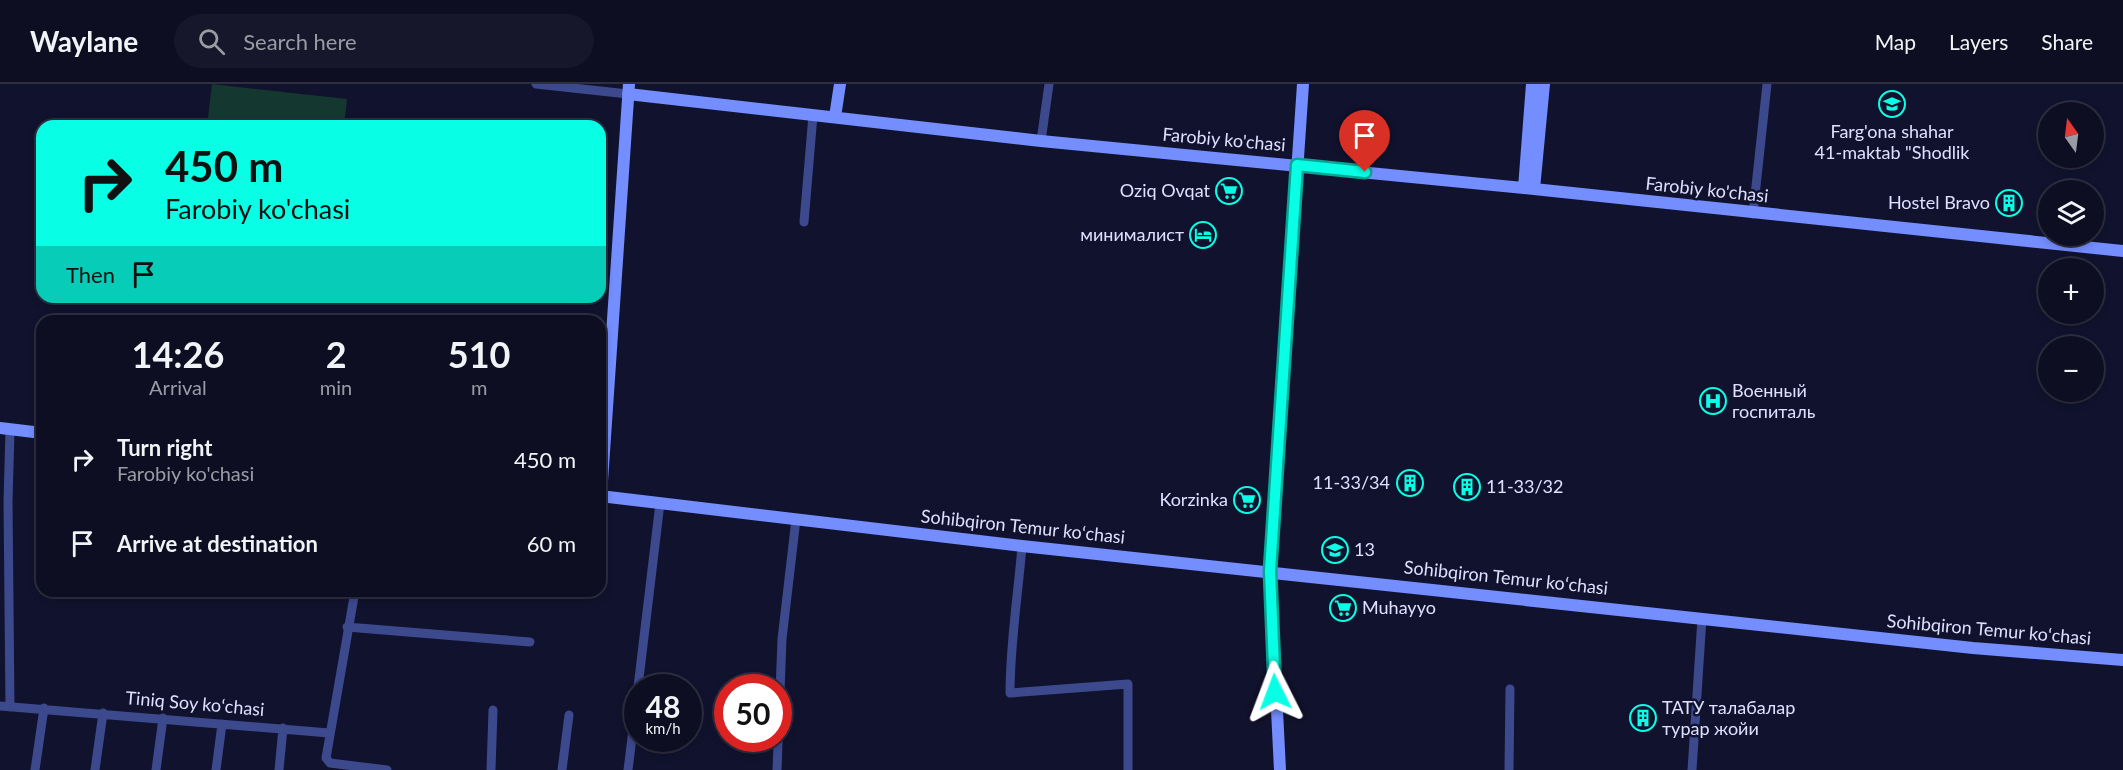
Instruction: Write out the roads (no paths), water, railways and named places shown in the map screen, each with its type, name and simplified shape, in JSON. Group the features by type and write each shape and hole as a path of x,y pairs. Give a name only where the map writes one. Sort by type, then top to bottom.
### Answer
{"main road":[{"path":"835,117 840,84"},
{"path":"1280,770 1270,571 1303,84"},
{"path":"1529,188 1532,84"},
{"path":"1529,188 1544,84"},
{"name":"Farobiy ko'chasi","path":"629,89 813,115 1041,141 1529,188 1753,214 2123,250"},
{"path":"606,423 629,89"},
{"path":"5,429 36,432"},
{"name":"Sohibqiron Temur koʻchasi","path":"606,497 1022,546 1973,648 2123,660"}],"street":[{"name":"Farobiy ko'chasi","path":"536,84 629,89"},
{"path":"1041,141 1049,84"},
{"path":"1753,214 1767,84"},
{"path":"804,222 813,115"},
{"path":"5,429 5,706"},
{"path":"640,674 660,503"},
{"path":"777,770 782,639 796,519"},
{"path":"1022,546 1016,617 1010,644 1010,693 1128,684 1128,770"},
{"path":"354,597 326,758 330,763 387,770"},
{"path":"1692,770 1702,618"},
{"path":"347,627 530,642"},
{"path":"1509,770 1510,689"},
{"name":"Tiniq Soy koʻchasi","path":"5,706 329,733"},
{"path":"35,770 44,708"},
{"path":"491,770 493,710"},
{"name":"Tiniq Soy koʻchasi","path":"95,770 104,713"},
{"path":"562,770 569,715"},
{"path":"156,770 163,718"},
{"path":"216,770 222,724"},
{"name":"Tiniq Soy koʻchasi","path":"279,770 283,728"},
{"path":"628,770 630,752"}],"place":[{"name":"Farg'ona shahar 41-maktab \"Shodlik","path":"1892,104"},
{"name":"Oziq Ovqat","path":"1229,191"},
{"name":"Hostel Bravo","path":"2009,203"},
{"name":"минималист","path":"1203,235"},
{"name":"Военный госпиталь","path":"1713,401"},
{"name":"11-33/34","path":"1410,483"},
{"name":"11-33/32","path":"1467,487"},
{"name":"Korzinka","path":"1247,500"},
{"name":"13","path":"1335,550"},
{"name":"Muhayyo","path":"1343,608"},
{"name":"ТАТУ талабалар турар жойи","path":"1643,718"}]}
